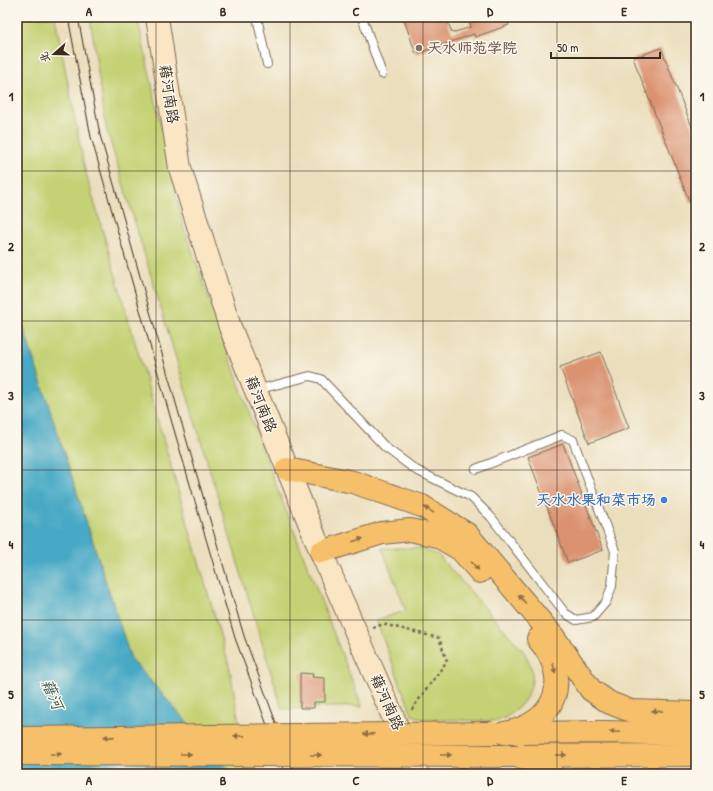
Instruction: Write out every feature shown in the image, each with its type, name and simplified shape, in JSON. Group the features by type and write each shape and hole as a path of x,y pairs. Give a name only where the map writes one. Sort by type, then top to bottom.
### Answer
{"highway":[{"path":"286,469 352,482 422,506 467,534 553,636 591,690 610,703 631,711 696,712"},
{"path":"321,552 382,533 410,530 437,536 460,550 544,646 553,661 556,677 555,689 547,710 536,722 520,730 498,733"},
{"path":"17,738 605,732 696,734"},
{"path":"17,754 504,756 696,755"},
{"path":"504,756 534,761 552,774"}],"main road":[{"name":"藉河南路","path":"157,17 180,168 230,327 286,469 418,774"}],"lane":[{"path":"257,17 267,64"},
{"path":"362,17 382,74"},
{"path":"255,390 310,376 321,379 386,448 416,470 471,497 491,517 565,613 576,620 593,617 600,611 606,602 612,586 615,551 574,440 562,435 476,469"}],"path":[{"path":"357,633 383,624 439,638 447,662 412,709 393,714"}],"green space":[{"path":"17,17 55,17 85,170 230,669 248,774 233,774 131,659 17,308"},
{"path":"90,17 137,17 183,225 264,454 362,706 282,709 106,127"},
{"path":"382,548 421,548 438,555 524,652 531,668 532,681 527,696 512,713 498,721 423,719 412,715 376,620 406,611"}],"water":[{"name":"藉河","path":"17,308 131,659 233,774 17,774"}],"building":[{"path":"403,17 446,17 452,33 471,27 468,17 522,17 508,22 509,25 475,37 474,34 416,54"},
{"path":"531,17 550,17 533,23"},
{"path":"661,48 696,137 696,200 690,203 633,58"},
{"path":"601,352 629,428 589,443 560,367"},
{"path":"563,444 603,550 568,563 528,457"},
{"path":"300,673 313,674 312,677 325,678 325,702 314,702 314,708 300,708"}],"tram line":[{"path":"68,17 91,137 172,423 235,638 285,774"},
{"path":"78,17 100,135 181,421 244,636 295,774"}],"place":[{"name":"天水师范学院","path":"419,48"},
{"name":"天水水果和菜市场","path":"664,500"}]}
